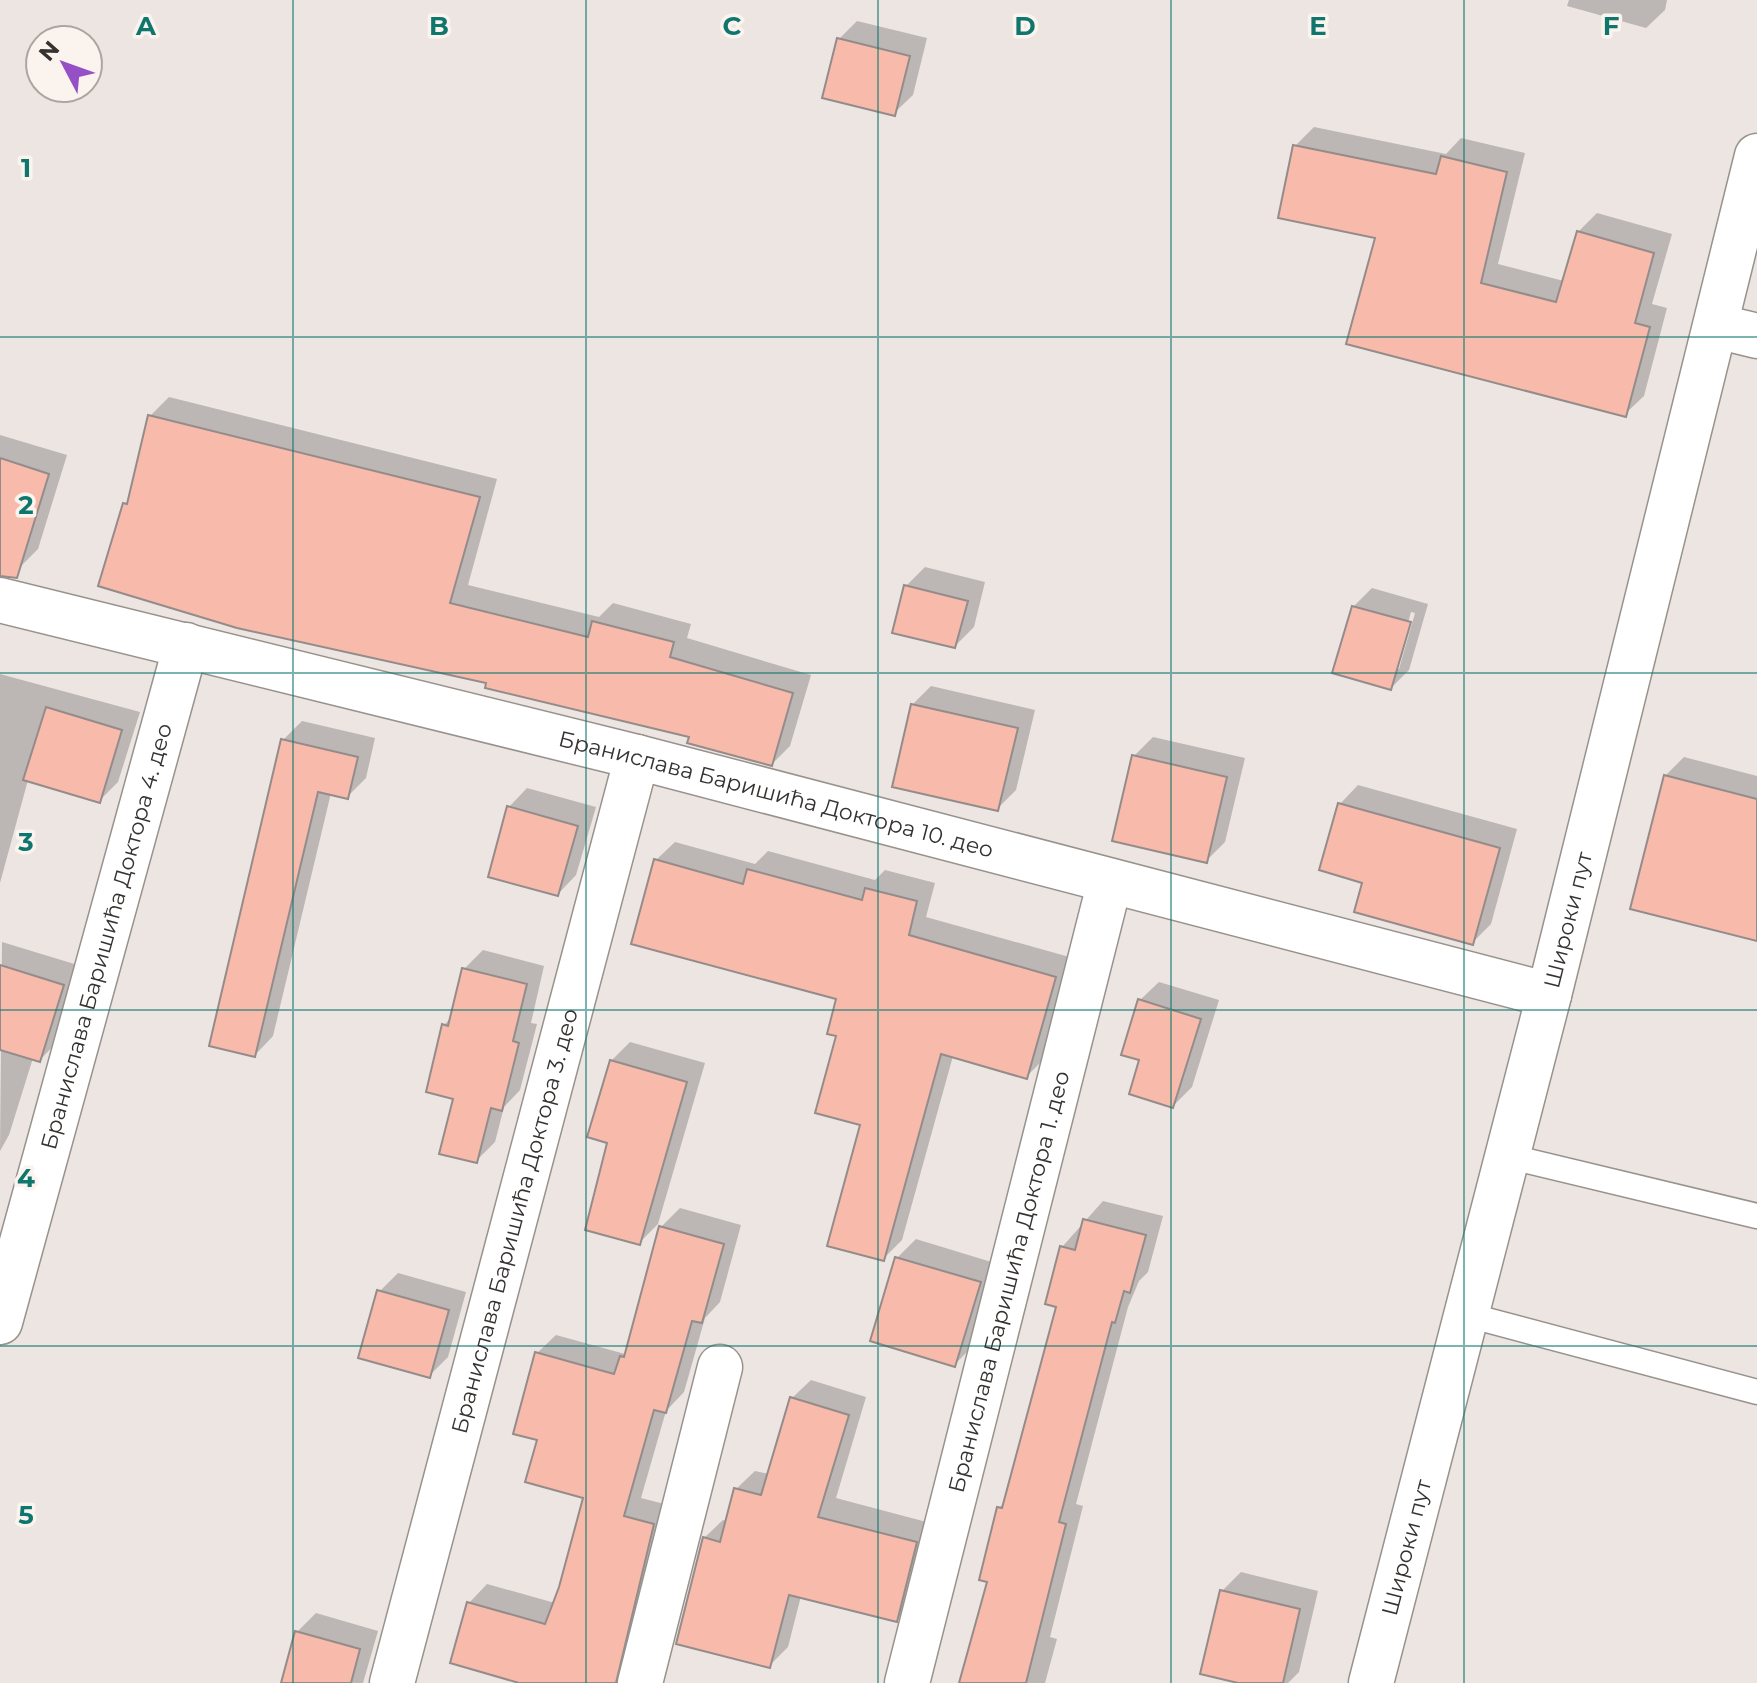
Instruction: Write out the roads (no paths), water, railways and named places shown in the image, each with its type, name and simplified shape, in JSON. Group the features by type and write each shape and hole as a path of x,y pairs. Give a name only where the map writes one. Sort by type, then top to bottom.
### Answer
{"street":[{"name":"Широки пут","path":"1371,1683 1549,995 1736,331 1757,156"},
{"name":"Бранислава Баришића Доктора 10. део","path":"0,600 637,757 1549,995"},
{"name":"Бранислава Баришића Доктора 4. део","path":"0,1322 186,645"},
{"name":"Бранислава Баришића Доктора 3. део","path":"392,1683 637,757"},
{"name":"Бранислава Баришића Доктора 1. део","path":"907,1683 1110,881"},
{"path":"640,1683 720,1367"}],"lane":[{"path":"1507,1156 1756,1212"},
{"path":"1464,1314 1757,1392"}]}
